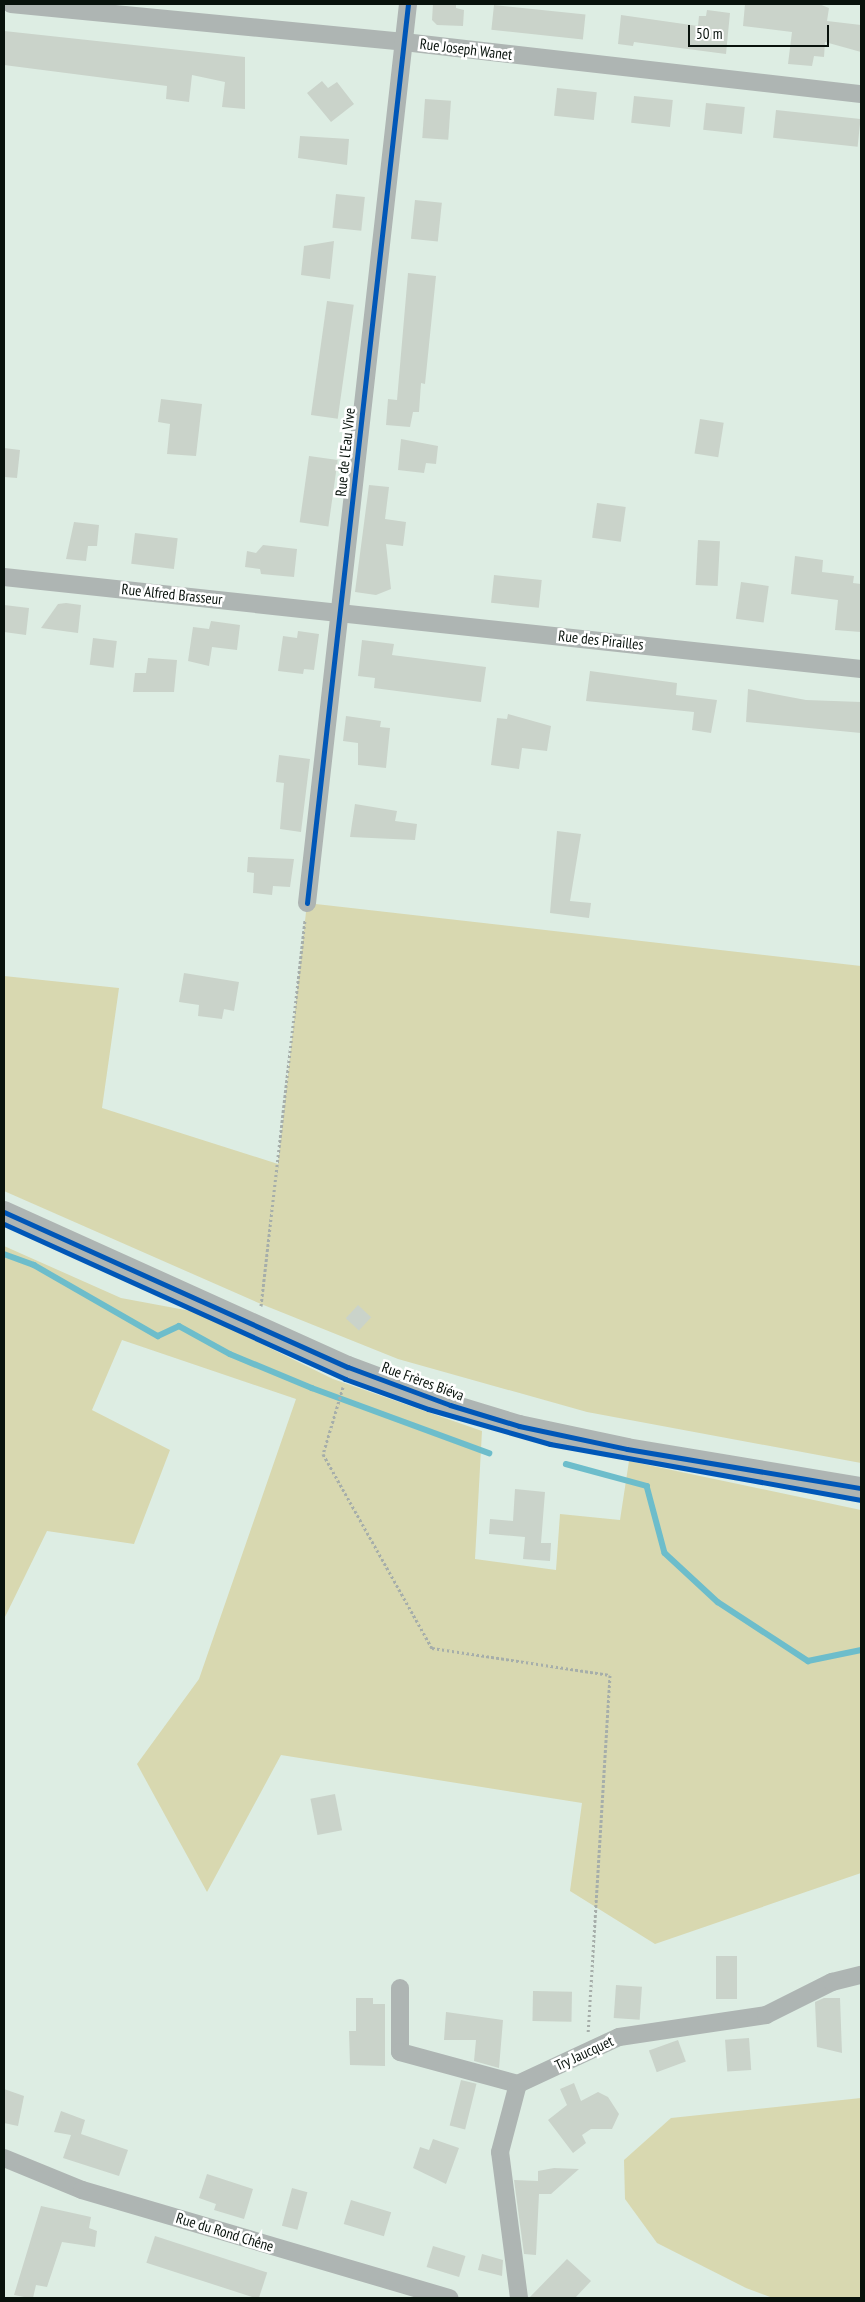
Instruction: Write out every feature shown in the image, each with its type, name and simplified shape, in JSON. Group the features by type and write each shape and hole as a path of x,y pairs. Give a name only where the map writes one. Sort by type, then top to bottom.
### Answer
{"street":[{"name":"Rue Joseph Wanet","path":"11,4 404,42 861,94"},
{"name":"Rue de l'Eau Vive","path":"307,903 408,4"},
{"name":"Rue Alfred Brasseur","path":"4,577 340,611"},
{"name":"Rue des Pirailles","path":"340,611 861,668"},
{"name":"Rue Frères Biéva","path":"4,1212 348,1367 519,1426 861,1488"},
{"name":"Try Jaucquet","path":"518,2084 619,2037 766,2015 832,1982 861,1975"},
{"path":"400,1988 400,2052 518,2084 500,2152 520,2298"},
{"name":"Rue du Rond Chêne","path":"4,2158 82,2190 448,2298"}],"path":[{"path":"259,1326 307,903"},
{"path":"341,1393 323,1454 432,1648 610,1675 588,2030"}],"green space":[{"path":"307,903 861,966 861,1463 587,1412 398,1359 261,1304 4,1191 4,976 119,988 102,1108 278,1164"},
{"path":"4,1246 121,1298 196,1312 333,1379 482,1431 475,1559 556,1570 560,1514 620,1520 629,1461 861,1510 861,1873 655,1944 570,1891 582,1803 281,1755 207,1892 137,1764 199,1679 296,1399 122,1340 92,1410 170,1450 134,1544 47,1531 4,1619"},
{"path":"861,2098 861,2298 773,2298 746,2288 657,2243 625,2199 624,2160 671,2118"}],"building":[{"path":"433,4 456,4 456,8 464,10 463,26 437,25 432,20"},
{"path":"745,4 819,4 829,8 827,21 861,25 861,52 825,42 824,57 814,56 812,66 788,64 792,32 743,26"},
{"path":"494,5 585,15 583,39 491,30"},
{"path":"707,10 730,13 726,54 634,42 633,46 618,44 621,15 698,26 699,16 706,16"},
{"path":"4,31 245,57 245,109 222,107 225,82 192,75 189,102 166,99 167,86 4,65"},
{"path":"322,81 328,88 337,82 354,104 331,122 307,93"},
{"path":"557,88 597,92 594,120 554,116"},
{"path":"634,96 673,100 670,127 631,123"},
{"path":"425,99 451,101 448,140 422,138"},
{"path":"706,103 745,107 742,134 703,130"},
{"path":"776,110 861,119 858,147 773,138"},
{"path":"300,136 349,139 347,165 298,158"},
{"path":"336,194 365,197 361,231 332,228"},
{"path":"415,200 442,203 438,242 411,239"},
{"path":"334,241 330,279 301,275 304,246"},
{"path":"408,273 436,276 425,384 421,383 419,412 413,412 410,427 386,425 388,399 397,400"},
{"path":"327,301 354,305 338,419 311,415"},
{"path":"161,399 202,404 196,456 167,454 170,424 158,422"},
{"path":"700,419 724,423 718,457 695,454"},
{"path":"401,439 438,446 436,464 426,463 424,473 398,470"},
{"path":"4,448 20,450 17,478 4,477"},
{"path":"309,456 338,460 328,526 300,522"},
{"path":"369,485 389,487 385,519 406,522 403,546 386,544 391,589 376,595 355,592"},
{"path":"597,503 626,507 621,542 592,538"},
{"path":"74,522 99,525 97,546 88,546 86,561 66,559"},
{"path":"135,533 178,538 174,569 131,564"},
{"path":"698,540 720,541 718,586 696,585"},
{"path":"263,545 297,549 294,577 261,574 260,569 245,567 247,551 256,553"},
{"path":"795,556 823,560 822,572 854,576 853,583 861,584 861,632 835,630 838,600 791,594"},
{"path":"494,575 542,580 539,608 491,603"},
{"path":"741,582 769,586 764,623 736,619"},
{"path":"58,604 81,605 78,633 41,628"},
{"path":"4,605 29,608 26,635 4,632"},
{"path":"211,621 240,625 237,650 212,647 209,666 188,661 193,627 209,629"},
{"path":"298,631 319,634 314,670 304,669 303,674 278,671 283,636 297,638"},
{"path":"93,638 117,641 114,668 90,665"},
{"path":"362,640 394,644 392,655 486,667 481,702 374,688 375,678 358,676"},
{"path":"148,658 177,660 174,692 133,692 135,673 146,673"},
{"path":"590,671 677,683 676,695 717,700 711,733 692,730 694,712 586,701"},
{"path":"748,689 806,700 861,702 861,733 746,722"},
{"path":"508,714 551,726 547,751 522,748 519,769 491,765 497,718 507,719"},
{"path":"346,716 381,721 380,727 390,728 386,768 358,765 358,743 343,741"},
{"path":"279,755 310,759 301,832 280,829 284,783 276,782"},
{"path":"355,804 397,811 395,821 417,824 415,840 350,837"},
{"path":"557,831 581,834 570,901 591,903 589,918 550,913"},
{"path":"248,857 294,859 290,887 273,886 272,895 253,893 254,873 247,872"},
{"path":"184,973 239,982 234,1011 224,1009 222,1019 198,1016 199,1005 179,1002"},
{"path":"358,1305 371,1317 359,1330 346,1318"},
{"path":"515,1489 545,1492 541,1543 551,1543 550,1561 523,1559 525,1537 489,1534 490,1519 513,1521"},
{"path":"335,1794 342,1830 318,1835 310,1799"},
{"path":"716,1956 737,1956 737,1999 716,1999"},
{"path":"616,1985 642,1987 640,2020 614,2018"},
{"path":"533,1991 572,1992 571,2022 532,2021"},
{"path":"356,1998 373,1998 373,2004 385,2004 385,2066 350,2065 349,2031 356,2031"},
{"path":"824,1998 840,1998 842,2053 817,2047 815,2002"},
{"path":"446,2012 503,2020 499,2068 474,2061 476,2040 444,2040"},
{"path":"749,2038 751,2070 727,2072 725,2040"},
{"path":"678,2040 686,2062 657,2072 649,2051"},
{"path":"461,2080 477,2084 465,2129 450,2126"},
{"path":"574,2083 581,2101 598,2092 608,2097 619,2114 612,2129 591,2129 582,2135 586,2143 573,2153 548,2120 567,2105 560,2089"},
{"path":"4,2089 24,2096 18,2126 4,2123"},
{"path":"61,2111 85,2120 81,2134 128,2150 119,2176 63,2158 71,2135 54,2132"},
{"path":"433,2139 459,2148 446,2184 413,2168 420,2147 429,2150"},
{"path":"554,2168 579,2169 551,2194 539,2194 536,2255 524,2254 514,2180 538,2181 538,2171"},
{"path":"207,2174 253,2189 244,2219 214,2210 216,2204 199,2198"},
{"path":"292,2188 307,2192 297,2230 282,2226"},
{"path":"351,2200 391,2212 384,2236 344,2224"},
{"path":"41,2206 91,2217 89,2228 97,2231 95,2247 62,2242 47,2287 36,2285 33,2298 14,2295"},
{"path":"155,2236 267,2272 259,2298 255,2298 146,2263"},
{"path":"433,2246 466,2256 459,2277 427,2267"},
{"path":"482,2254 503,2260 502,2276 478,2270"},
{"path":"567,2259 591,2281 575,2298 529,2298"}],"waterway":[{"path":"4,1254 34,1265 158,1336 179,1326 230,1354 312,1388 489,1453"},
{"path":"566,1464 647,1486 665,1553 718,1602 808,1661 861,1650"}],"cycle path":[{"path":"307,903 408,4"},
{"path":"4,1212 348,1367 450,1405 519,1426 627,1449 861,1488"},
{"path":"4,1224 345,1379 428,1409 550,1444 861,1500"}]}
